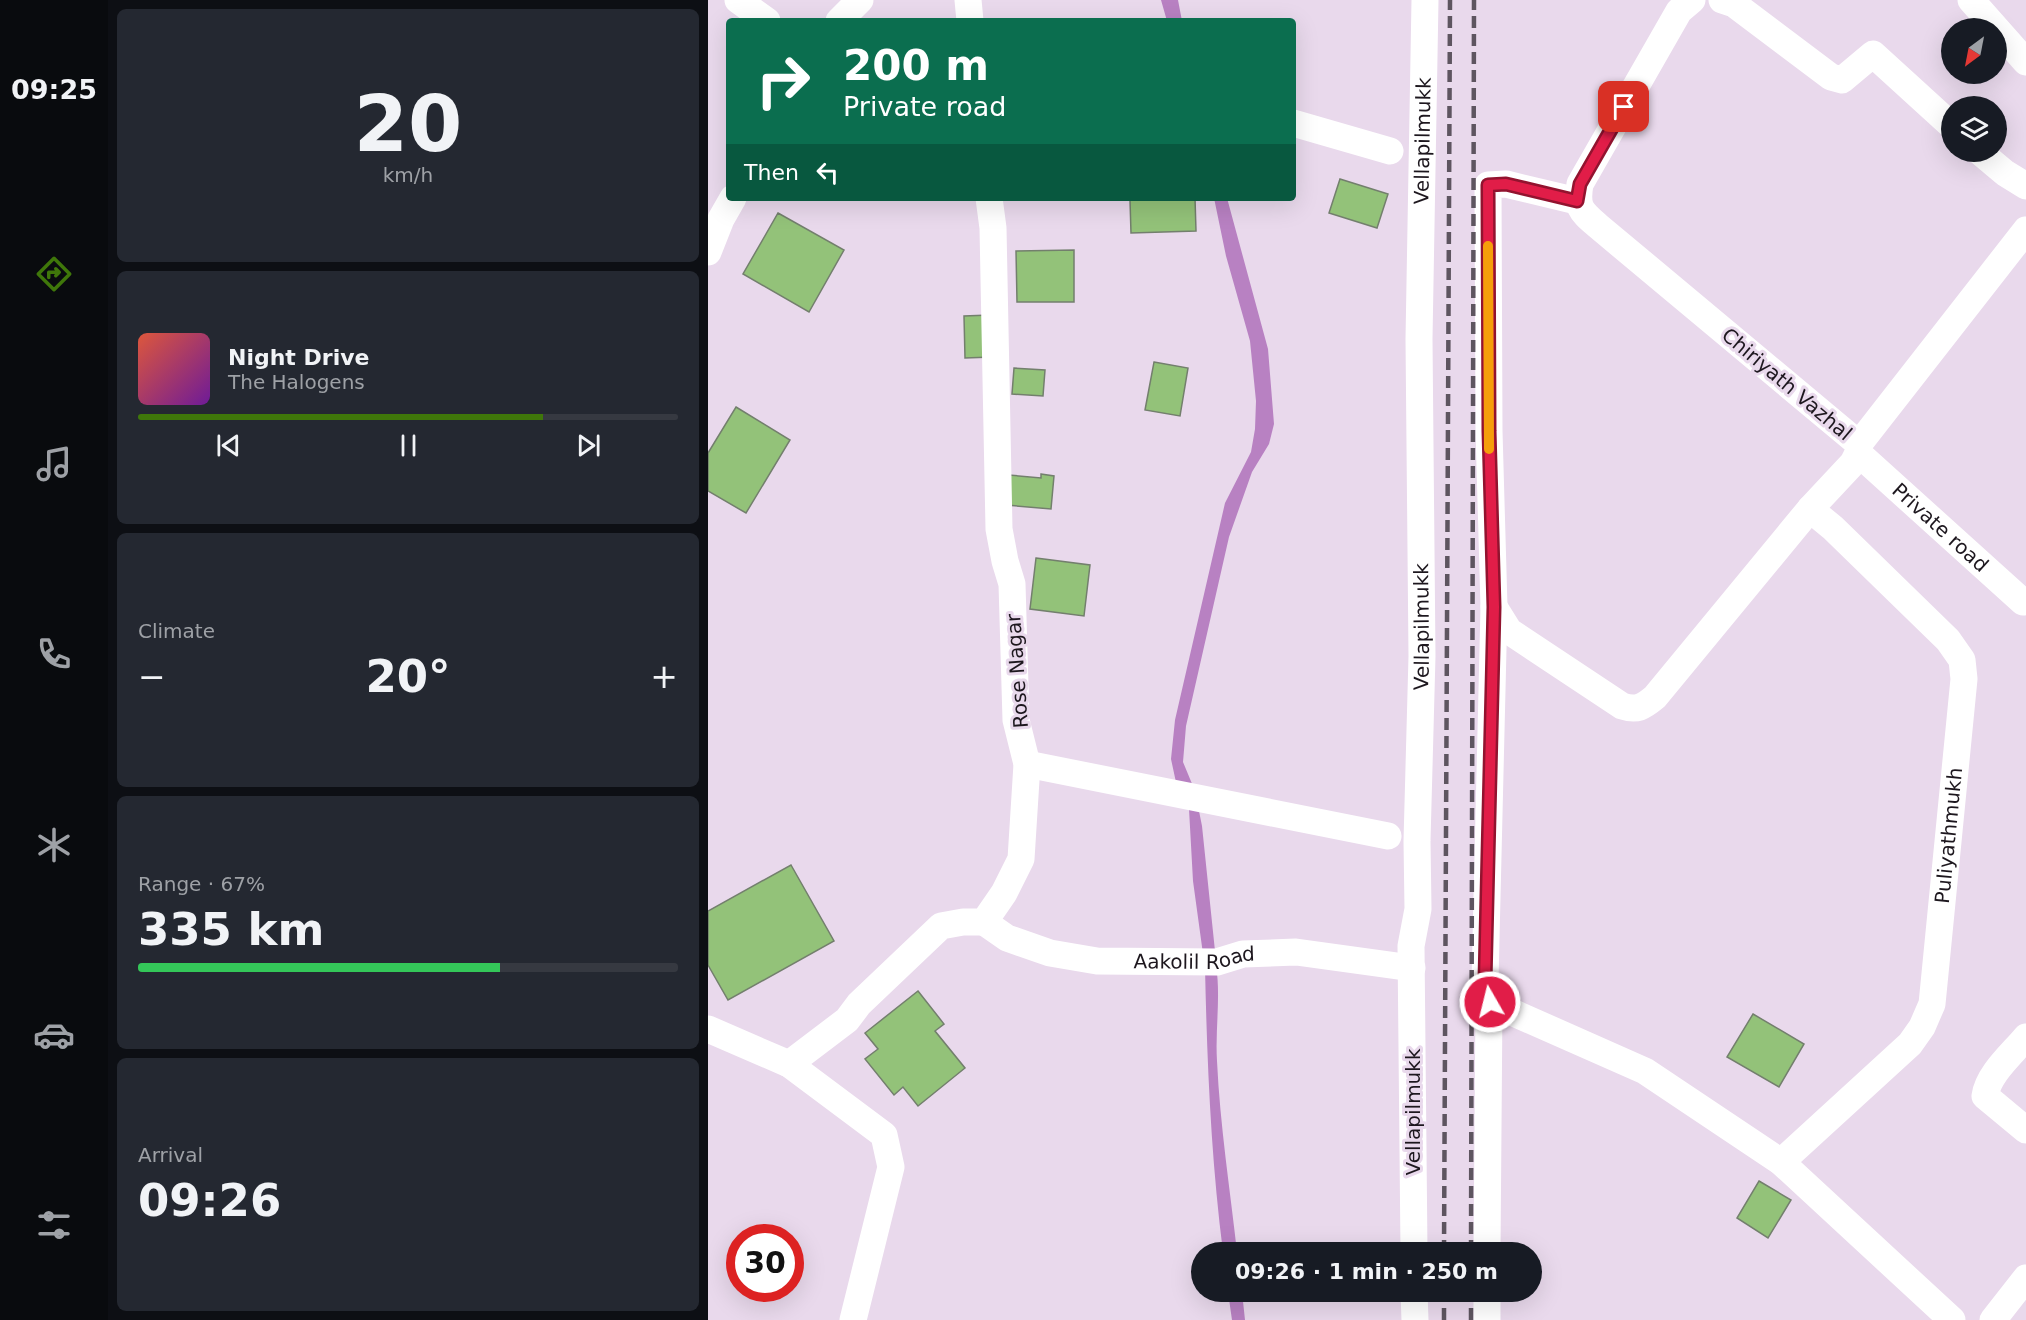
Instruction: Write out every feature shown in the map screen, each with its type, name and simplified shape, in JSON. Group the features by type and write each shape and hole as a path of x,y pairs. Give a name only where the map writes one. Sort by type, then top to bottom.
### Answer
{"street":[{"path":"738,0 763,18"},
{"path":"842,18 860,0"},
{"path":"969,0 970,18"},
{"name":"Vellapilmukk","path":"1414,1242 1411,946 1418,909 1417,841 1422,656 1419,339 1425,0"},
{"path":"1487,1242 1490,1002 1485,980 1494,607 1489,431 1488,185 1506,184 1577,201 1580,184 1679,11 1692,0"},
{"path":"1722,0 1734,4 1831,77 1842,80 1873,54 1941,116"},
{"path":"1971,0 2026,62"},
{"path":"1296,124 1390,151"},
{"path":"1992,162 2026,186"},
{"path":"708,252 721,219 732,201"},
{"name":"Rose Nagar","path":"984,922 1004,893 1021,859 1027,764 1016,720 1012,584 999,529 993,228 989,201"},
{"name":"Chiriyath Vazhal","path":"1494,607 1509,631 1622,706 1631,709 1643,707 1654,697 1810,509 1854,463 1859,449 1582,212 1577,201"},
{"path":"1859,449 2026,230"},
{"name":"Private road","path":"1859,449 2023,602"},
{"name":"Puliyathmukh","path":"1781,1162 1910,1044 1922,1027 1932,1004 1964,679 1962,660 1948,640 1833,528 1810,509"},
{"path":"1027,764 1388,837"},
{"path":"789,1064 847,1020 860,1004 941,926 963,922 984,922"},
{"name":"Aakolil Road","path":"984,922 1007,938 1050,953 1097,962 1216,962 1243,954 1296,952 1412,968"},
{"path":"1490,1002 1645,1071 1781,1162 1952,1320"},
{"path":"708,1029 789,1064 884,1135 891,1167 853,1320"},
{"path":"2026,1037 1990,1079 1984,1096 2026,1130"},
{"path":"1993,1320 2026,1278"},
{"path":"1414,1302 1415,1320"},
{"path":"1487,1302 1487,1320"}],"shaded area":[{"path":"1161,0 1178,0 1181,18 1166,18"},
{"path":"1215,201 1228,201 1268,349 1274,424 1269,444 1252,472 1229,537 1186,726 1183,762 1195,791 1202,826 1215,951 1203,954 1193,881 1189,809 1177,787 1171,759 1175,720 1225,503 1251,452 1255,429 1256,401 1250,341 1226,256"},
{"path":"1216,965 1218,1085 1236,1242 1222,1242 1219,1217 1208,1074 1205,967"},
{"path":"1229,1302 1243,1302 1245,1320 1232,1320"}],"building":[{"path":"1340,179 1388,194 1377,228 1329,213"},
{"path":"1130,201 1195,201 1196,231 1131,233"},
{"path":"778,213 844,250 809,312 743,274"},
{"path":"1074,250 1074,302 1017,302 1016,251"},
{"path":"990,315 992,357 965,358 964,316"},
{"path":"1154,362 1188,368 1180,416 1145,410"},
{"path":"1014,368 1045,370 1043,396 1012,394"},
{"path":"736,407 790,440 746,513 708,491 708,453"},
{"path":"1041,474 1054,476 1051,509 1006,505 1009,475 1041,478"},
{"path":"1036,558 1090,565 1084,616 1030,609"},
{"path":"791,865 834,941 728,1000 708,965 708,911"},
{"path":"918,991 944,1024 935,1031 965,1068 918,1106 903,1087 894,1095 865,1059 878,1049 865,1033"},
{"path":"1753,1014 1804,1044 1779,1087 1727,1057"},
{"path":"1759,1181 1791,1200 1768,1238 1737,1218"}],"railway":[{"path":"1444,1242 1450,0"},
{"path":"1471,1242 1474,0"},
{"path":"1444,1302 1444,1320"},
{"path":"1471,1302 1471,1320"}],"slow traffic":[{"path":"1488,246 1489,449"}],"route":[{"path":"1490,1002 1485,980 1494,607 1489,431 1488,185 1506,184 1577,201 1580,184 1624,107"}]}
